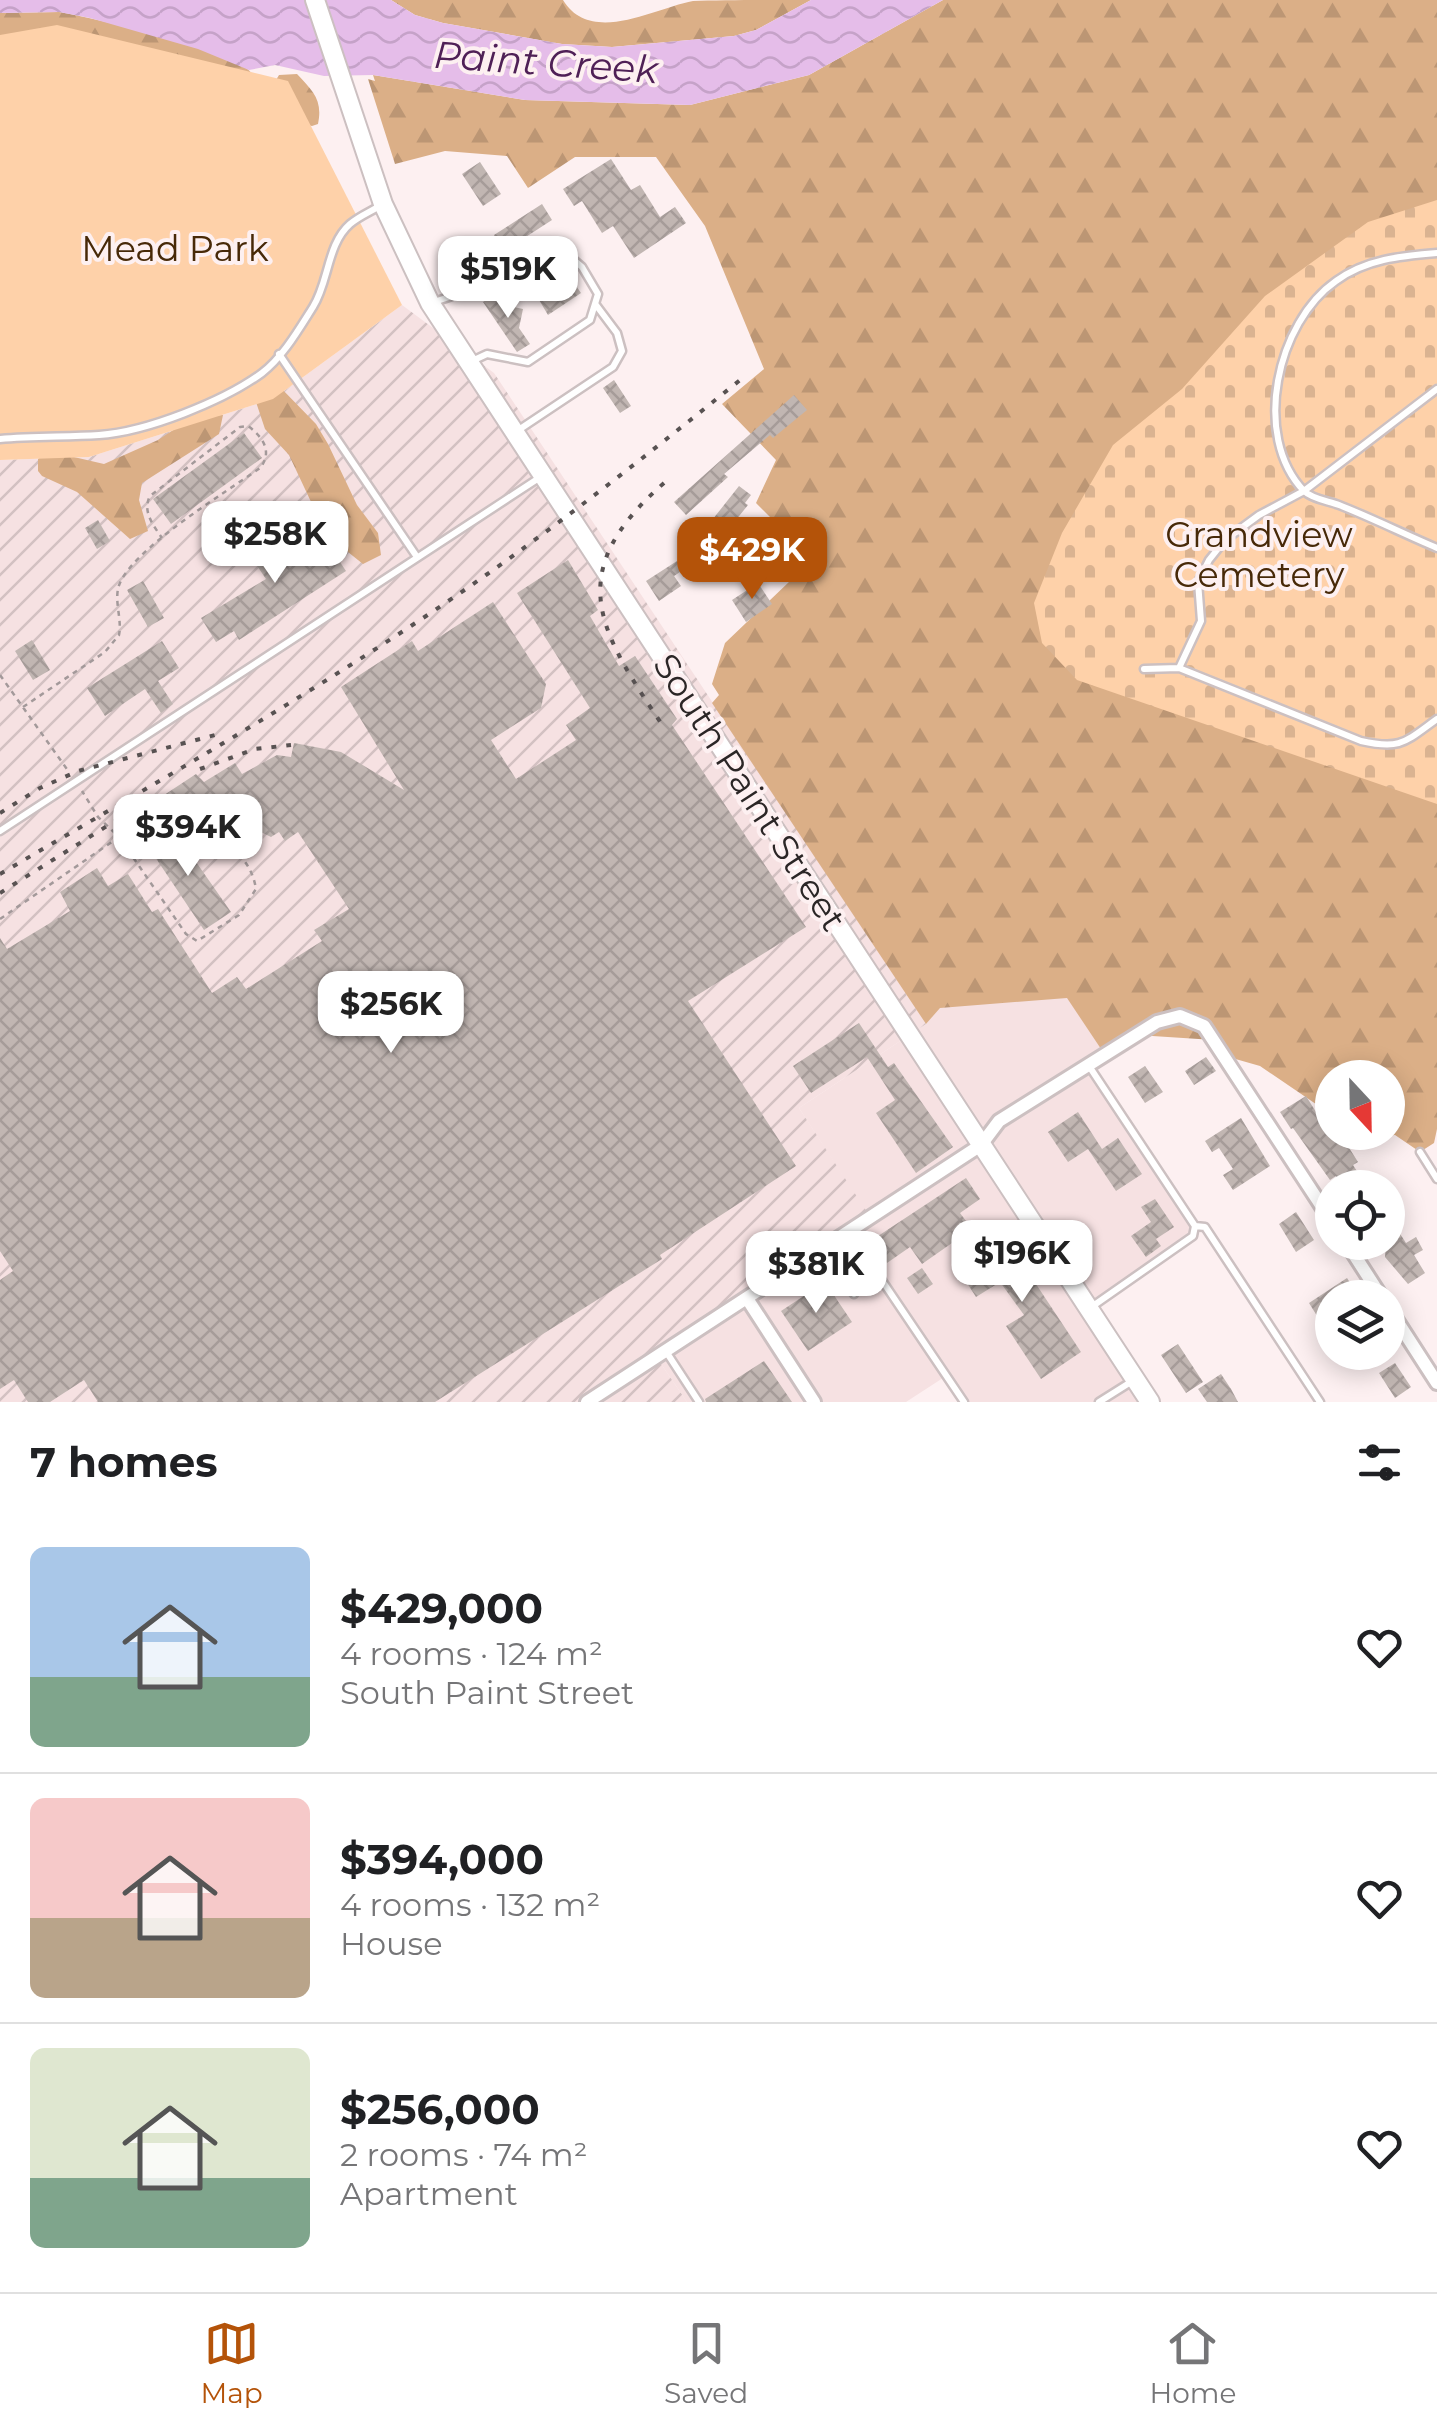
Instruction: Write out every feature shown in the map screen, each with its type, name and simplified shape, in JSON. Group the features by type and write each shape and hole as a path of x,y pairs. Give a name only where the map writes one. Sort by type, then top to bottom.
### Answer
{"main road":[{"name":"South Paint Street","path":"315,0 383,204 430,303 1150,1402"}],"street":[{"path":"587,1402 982,1145 999,1121 1157,1022 1180,1016 1204,1026 1315,1196"},
{"path":"748,1300 814,1402"},
{"path":"1405,1333 1437,1383"}],"lane":[{"path":"0,439 100,435 140,428 214,399 263,372 317,301 334,250 348,226 383,204"},
{"path":"430,303 478,287 522,260 560,248 582,268 598,294 590,320 528,362 486,354 468,364"},
{"path":"1437,253 1376,260 1352,270 1322,294 1294,331 1279,368 1278,430 1286,464 1304,490 1437,548"},
{"path":"514,432 613,367 622,351 617,333 595,304"},
{"path":"279,354 417,557"},
{"path":"1179,668 1201,621 1198,582 1225,540 1304,490 1437,389"},
{"path":"0,831 543,475"},
{"path":"1144,669 1179,668 1361,740 1386,746 1402,743 1437,718"},
{"path":"1088,1066 1195,1226"},
{"path":"1420,1152 1437,1179"},
{"path":"1088,1309 1192,1236 1195,1226"},
{"path":"1195,1226 1205,1227 1320,1402"},
{"path":"850,1232 964,1402"},
{"path":"823,1250 840,1274"},
{"path":"847,1284 854,1294"},
{"path":"666,1352 699,1402"},
{"path":"1099,1402 1134,1380"}],"path":[{"path":"23,707 104,652 118,635 121,624 118,589 124,574 162,538 260,468 267,460 267,452 258,433 248,426 240,428 150,496 146,503 149,516 162,538"},
{"path":"0,675 98,817 120,837 186,934 197,941 239,914 256,889 254,874 238,852 212,834 168,819 142,820 120,837 0,920"}],"shaded area":[{"path":"402,305 494,373 926,1024 799,1108 871,1218 657,1358 687,1402 0,1402 0,460 89,457 273,399"},
{"path":"970,972 1065,994 1105,1055 1089,1065 1195,1226 1193,1236 1089,1309 1150,1402 964,1402 946,1376 906,1402 687,1402 657,1358 870,1218 799,1108 926,1024"}],"green space":[{"path":"391,0 563,0 575,14 590,21 606,22 693,1 811,0 756,30 734,36 612,47 562,44 443,23 415,15"},
{"path":"943,0 1437,0 1437,1129 1434,1143 1420,1152 1405,1142 1405,1060 1315,1060 1315,1103 1260,1066 1225,1056 1214,1040 1137,1035 1105,1055 1067,998 940,1008 926,1024 712,703 719,695 712,684 725,643 790,581 779,526 756,503 776,460 722,404 764,369 705,226 656,157 575,157 528,188 507,156 445,151 395,164 368,79 375,81 373,75 525,100 690,105 809,75"},
{"path":"59,12 129,27 205,50 246,68 260,86 0,153 0,13"},
{"name":"Mead Park","path":"57,25 288,81 402,305 273,399 89,457 0,460 0,35"},
{"path":"297,74 315,96 318,124 302,124 276,80 279,75"},
{"name":"Grandview Cemetery","path":"1437,200 1437,804 1077,680 1042,643 1034,603 1062,533 1113,445 1182,389 1265,296 1368,222"},
{"path":"280,387 316,424 357,505 378,533 381,555 363,564 348,552 312,504 289,455 265,429 254,396"},
{"path":"223,415 219,434 142,483 139,500 148,531 130,539 77,492 38,471 38,459 43,455 61,454 104,464 158,440 193,417"}],"water":[{"name":"Paint Creek","path":"0,0 391,0 415,15 443,23 562,44 612,47 734,36 756,30 811,0 943,0 809,75 690,105 525,100 373,75 324,76 275,65 249,70 198,49 90,18 59,12 0,13"}],"building":[{"path":"611,159 631,190 640,185 660,217 675,207 686,223 634,258 613,226 602,233 582,201 574,206 563,189"},
{"path":"480,162 501,194 483,206 462,174"},
{"path":"542,204 552,220 504,251 494,235"},
{"path":"561,264 581,293 548,315 526,278 535,272 540,278"},
{"path":"496,293 504,305 523,309 519,328 530,344 517,352 483,302"},
{"path":"614,380 631,406 620,413 603,388"},
{"path":"794,395 807,410 724,474 728,477 686,515 674,502"},
{"path":"244,433 262,458 171,524 153,499"},
{"path":"739,486 751,495 745,503 748,505 723,536 709,524"},
{"path":"98,520 110,541 97,549 85,528"},
{"path":"286,529 304,555 326,541 346,571 239,640 234,631 216,642 201,618 266,579 249,554"},
{"path":"568,560 598,610 590,616 619,666 635,656 677,719 672,725 806,927 688,1001 796,1166 660,1255 662,1259 435,1402 98,1402 84,1380 50,1402 28,1402 14,1380 0,1389 0,1280 13,1271 0,1251 0,938 7,949 70,911 60,892 97,868 108,886 128,874 152,912 158,909 212,993 237,977 246,989 322,941 314,930 349,909 298,832 285,841 279,832 271,837 236,820 197,813 186,797 161,811 155,801 196,774 204,782 235,763 242,774 277,755 291,757 294,743 341,752 404,790 341,687 412,641 418,651 493,602 546,684 541,708 491,740 516,779 576,740 566,725 590,708 517,593"},
{"path":"677,561 683,570 674,576 681,586 659,601 646,581"},
{"path":"143,581 164,618 148,627 127,590"},
{"path":"758,583 772,604 746,622 732,600"},
{"path":"32,640 50,670 33,680 15,651"},
{"path":"162,641 179,668 158,681 173,704 161,713 145,689 105,716 87,688"},
{"path":"155,827 169,846 180,839 231,912 204,930 141,836"},
{"path":"859,1023 888,1067 894,1063 953,1147 916,1173 876,1113 895,1100 867,1057 811,1093 793,1066"},
{"path":"1206,1057 1216,1071 1194,1085 1185,1071"},
{"path":"1145,1066 1163,1092 1145,1103 1128,1077"},
{"path":"1306,1096 1315,1110 1315,1150 1350,1150 1358,1162 1353,1165 1356,1170 1323,1170 1280,1112"},
{"path":"1078,1112 1102,1149 1118,1138 1142,1174 1116,1191 1088,1149 1068,1162 1048,1132"},
{"path":"1241,1118 1270,1166 1233,1190 1223,1175 1233,1169 1219,1148 1212,1152 1205,1141"},
{"path":"966,1178 980,1199 960,1213 972,1229 922,1264 910,1247 887,1263 872,1240"},
{"path":"1155,1199 1174,1227 1156,1239 1161,1246 1146,1257 1131,1236 1151,1222 1141,1207"},
{"path":"1296,1212 1314,1240 1296,1252 1279,1224"},
{"path":"996,1220 1006,1235 998,1240 1028,1285 1034,1281 1081,1352 1041,1379 1006,1326 1024,1315 1000,1282 976,1297 960,1272 986,1254 972,1235"},
{"path":"1416,1237 1423,1250 1414,1255 1425,1273 1408,1284 1388,1260 1405,1260 1405,1241"},
{"path":"922,1268 933,1284 918,1294 907,1278"},
{"path":"825,1282 852,1322 808,1351 781,1311"},
{"path":"1178,1344 1203,1382 1186,1393 1161,1355"},
{"path":"764,1361 792,1402 706,1402 705,1399"},
{"path":"1400,1370 1411,1387 1395,1398 1379,1373"},
{"path":"1221,1374 1238,1402 1207,1402 1198,1389"}],"railway":[{"path":"0,874 266,717 423,618 587,501 745,376"},
{"path":"664,483 632,516 611,546 601,575 601,604 623,662 665,729"},
{"path":"0,813 40,788 78,771 219,734"},
{"path":"200,769 255,749 291,745"},
{"path":"0,893 123,816"}]}
